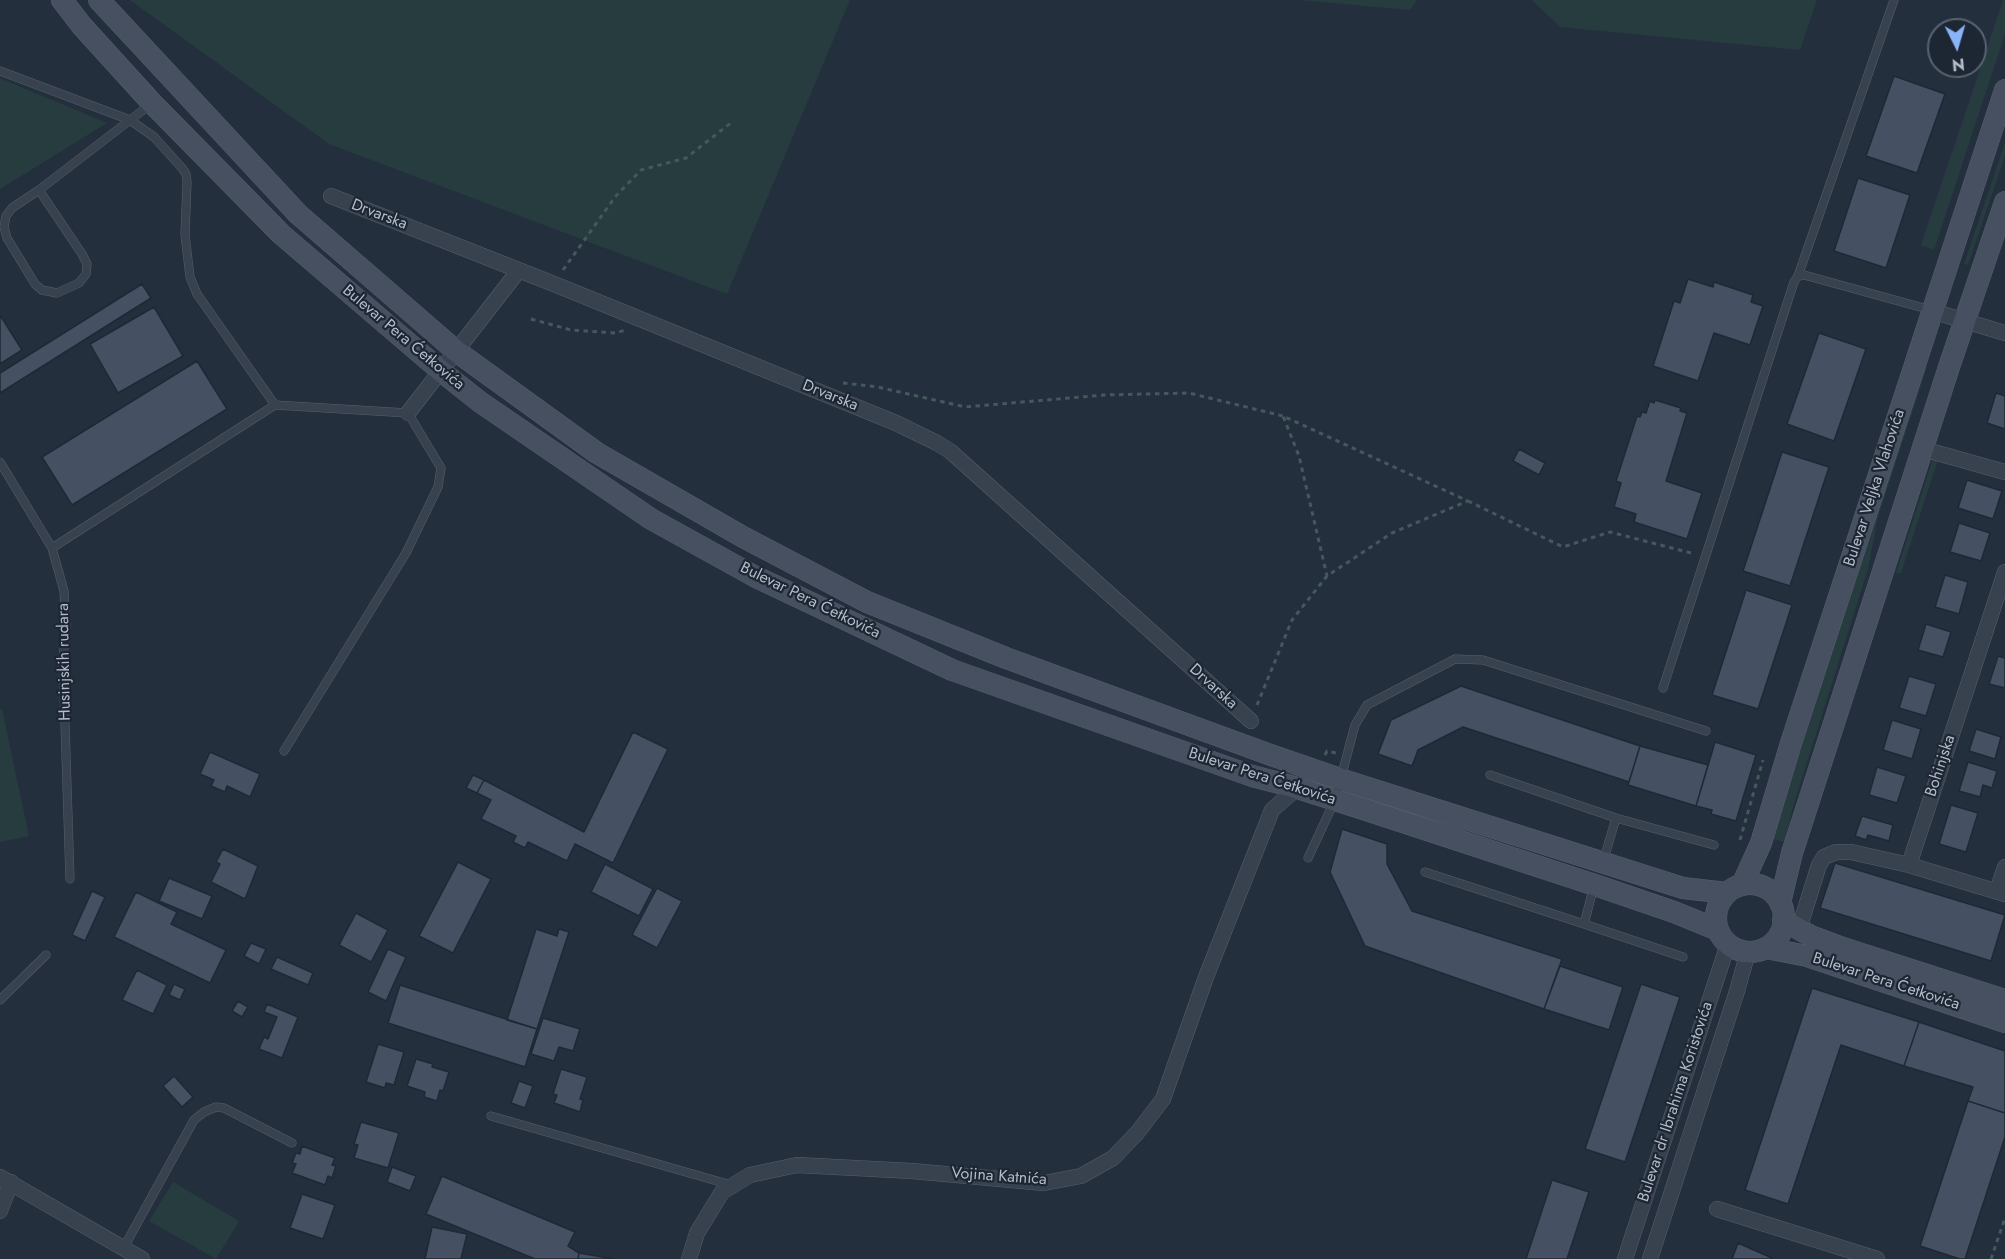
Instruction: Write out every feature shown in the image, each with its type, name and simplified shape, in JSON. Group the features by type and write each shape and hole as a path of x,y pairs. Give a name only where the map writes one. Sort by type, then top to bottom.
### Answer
{"main road":[{"name":"Bulevar Pera Ćetkovića","path":"62,0 82,26 152,103 281,234 441,371 489,408 651,519 754,576 951,670 1252,776 1335,800 1674,912 1723,937"},
{"name":"Bulevar Pera Ćetkovića","path":"99,0 298,214 456,351 597,453 743,537 867,602 1006,658 1340,779 1683,888 1735,889"},
{"name":"Bulevar Veljka Vlahovića","path":"1735,889 1761,843 1791,743 2005,90"},
{"name":"Bulevar Veljka Vlahovića","path":"1787,917 1792,853 2005,202"},
{"path":"1760,886 1768,890 1787,917 1778,936 1757,950 1737,950 1723,937 1717,910 1721,901 1735,889 1760,886"},
{"name":"Bulevar Pera Ćetkovića","path":"1787,917 1843,948 2005,1000"},
{"name":"Bulevar Pera Ćetkovića","path":"1757,950 1807,956 2005,1022"}],"street":[{"name":"Drvarska","path":"331,196 896,423 950,451 1251,721"},
{"path":"408,413 519,270"},
{"path":"1932,311 2005,333"},
{"path":"1923,449 2005,472"},
{"name":"Bohinjska","path":"1909,865 2005,572"},
{"name":"Vojina Katnića","path":"689,1259 697,1233 722,1192 750,1175 797,1165 912,1171 1044,1183 1080,1176 1113,1158 1137,1133 1164,1099 1206,977 1272,810 1297,788"},
{"path":"1787,917 1824,857 1836,852 1851,852 1909,865 2001,892 2005,867"},
{"name":"Bulevar dr Ibrahima Koristovića","path":"1625,1259 1723,937"},
{"name":"Bulevar dr Ibrahima Koristovića","path":"1650,1259 1737,992 1757,950"},
{"path":"0,1211 6,1180 130,1255"},
{"path":"1717,1209 1877,1259"}],"lane":[{"path":"1663,688 1794,282 1894,0"},
{"path":"0,71 130,120 154,137 186,174 185,234 190,277 198,294 275,405"},
{"path":"39,190 87,264 86,274 79,283 57,293 42,290 35,284 8,238 4,227 6,216 12,208 152,103"},
{"path":"1798,276 1804,275 1932,311"},
{"path":"52,548 275,405 408,413 441,468 438,487 406,553 284,751"},
{"name":"Husinjskih rudara","path":"0,462 52,548 64,591 66,626 63,661 70,879"},
{"path":"1308,858 1335,800 1355,725 1367,705 1455,659 1483,660 1706,731"},
{"path":"1490,775 1616,818 1714,845"},
{"path":"1603,862 1616,818"},
{"path":"1425,872 1683,957"},
{"path":"1584,924 1595,885"},
{"path":"0,1000 46,955"},
{"path":"130,1255 189,1129 194,1120 204,1112 216,1107 224,1108 292,1143"},
{"path":"491,1116 733,1185"}],"path":[{"path":"554,284 615,197 641,170 686,158 732,122"},
{"path":"531,319 571,330 615,333 627,330 638,318"},
{"path":"843,383 878,387 965,407 1104,395 1189,393 1283,416 1563,547 1610,532 1705,557"},
{"path":"1283,416 1299,456 1326,576"},
{"path":"1251,721 1293,620 1326,576 1392,533 1468,501"},
{"path":"1991,1259 2005,1218"}],"green space":[{"path":"130,0 850,0 727,294 329,144"},
{"path":"1299,0 1417,0 1410,10"},
{"path":"1532,0 1817,0 1800,50 1560,27"},
{"path":"2003,0 2005,0 2005,34 1934,250 1921,245 1977,78 1987,78 1987,48"},
{"path":"0,78 9,82 107,123 0,189"},
{"path":"2005,143 2005,156 1968,265 1964,264"},
{"path":"1924,366 1927,367 1878,517 1868,569 1793,807 1785,842 1769,838"},
{"path":"1933,458 1938,460 1901,573 1896,573"},
{"path":"2,709 29,836 0,842 0,710"},
{"path":"173,1182 239,1221 216,1259 149,1221"}],"building":[{"path":"1894,76 1945,94 1917,173 1866,156"},
{"path":"1858,178 1910,195 1886,268 1834,251"},
{"path":"1688,279 1713,287 1714,282 1753,295 1751,302 1763,306 1750,345 1714,333 1698,381 1653,366 1674,301 1680,303"},
{"path":"142,284 151,298 0,393 0,373"},
{"path":"154,307 183,356 118,393 90,344"},
{"path":"0,315 22,350 0,364"},
{"path":"1819,333 1866,349 1834,441 1787,424"},
{"path":"197,361 227,409 72,505 42,457"},
{"path":"1996,393 2005,396 2005,429 1987,423"},
{"path":"1655,400 1681,408 1680,411 1687,413 1666,481 1702,493 1687,539 1634,522 1636,514 1614,507 1621,483 1616,481 1637,416 1640,417 1642,412 1646,413 1650,401 1654,403"},
{"path":"1519,449 1545,463 1539,475 1513,461"},
{"path":"1782,452 1829,467 1790,586 1743,571"},
{"path":"1967,480 2002,491 1993,519 1958,508"},
{"path":"1959,523 1990,533 1981,561 1950,552"},
{"path":"1945,575 1968,582 1959,614 1935,607"},
{"path":"1746,590 1792,605 1758,709 1712,695"},
{"path":"1926,624 1951,632 1943,657 1918,650"},
{"path":"1998,656 2005,658 2005,688 1989,684"},
{"path":"1909,676 1936,684 1926,716 1899,708"},
{"path":"1461,686 1640,746 1629,782 1463,727 1418,750 1412,766 1378,754 1391,720"},
{"path":"1892,720 1921,729 1912,759 1883,750"},
{"path":"1976,729 2001,737 1995,759 1969,751"},
{"path":"633,732 668,749 613,863 575,844 567,861 528,842 525,848 513,842 516,836 481,819 491,800 477,793 484,780 584,832"},
{"path":"1715,742 1756,755 1736,821 1711,814 1712,810 1696,806"},
{"path":"1640,746 1708,765 1696,806 1628,785"},
{"path":"210,752 260,774 250,797 227,786 225,792 211,786 214,780 200,774"},
{"path":"1968,762 1997,771 1992,788 1983,785 1980,797 1959,791"},
{"path":"1877,767 1906,776 1897,803 1869,795"},
{"path":"473,775 484,780 477,793 466,788"},
{"path":"1951,805 1978,813 1966,852 1939,844"},
{"path":"1862,816 1893,825 1889,841 1868,835 1866,840 1855,836"},
{"path":"1342,829 1387,844 1387,864 1412,911 1562,959 1544,1009 1365,946 1330,872"},
{"path":"223,849 258,866 245,899 211,882 220,864 216,862"},
{"path":"458,862 491,879 453,953 419,936"},
{"path":"1835,863 2005,915 1991,961 1820,908"},
{"path":"605,864 653,889 639,916 591,892"},
{"path":"169,878 212,896 202,919 159,901"},
{"path":"657,888 682,901 657,948 632,935"},
{"path":"92,891 105,897 85,941 72,935"},
{"path":"136,892 177,912 171,924 226,950 210,983 114,937"},
{"path":"356,913 388,930 371,962 339,945"},
{"path":"536,929 557,936 559,929 569,932 537,1029 507,1020"},
{"path":"251,943 266,949 259,964 244,956"},
{"path":"388,949 406,957 386,1001 368,992"},
{"path":"277,957 313,973 308,985 271,969"},
{"path":"1560,966 1623,987 1609,1030 1544,1009"},
{"path":"137,970 167,985 153,1014 122,1000"},
{"path":"174,984 185,989 180,1000 169,995"},
{"path":"1641,984 1680,997 1625,1162 1585,1149"},
{"path":"400,985 537,1029 525,1067 388,1023"},
{"path":"1812,988 1919,1022 1904,1066 1841,1045 1788,1204 1745,1190"},
{"path":"238,1001 248,1007 242,1017 232,1011"},
{"path":"267,1004 298,1017 282,1058 259,1049 264,1037 268,1039 277,1017 264,1012"},
{"path":"543,1018 580,1029 573,1051 559,1047 554,1061 531,1054"},
{"path":"1919,1022 2005,1051 2005,1113 1968,1101 1973,1087 1904,1066"},
{"path":"378,1044 404,1052 394,1085 386,1083 385,1088 366,1082"},
{"path":"416,1059 449,1072 437,1101 424,1097 425,1092 407,1086"},
{"path":"561,1069 587,1077 580,1099 583,1100 580,1112 554,1103 557,1095 553,1094"},
{"path":"174,1076 193,1097 182,1107 163,1086"},
{"path":"519,1081 533,1086 525,1108 511,1103"},
{"path":"1968,1101 2005,1113 2005,1137 1965,1259 1960,1259 1920,1246"},
{"path":"361,1122 399,1133 388,1168 354,1158 358,1145 354,1144"},
{"path":"302,1146 335,1158 332,1165 336,1166 332,1178 328,1176 325,1185 292,1173 296,1164 292,1163 296,1153 300,1154"},
{"path":"392,1167 416,1176 410,1191 387,1182"},
{"path":"442,1176 575,1232 568,1246 579,1253 578,1259 535,1259 426,1214"},
{"path":"1552,1180 1589,1192 1567,1259 1526,1259"},
{"path":"302,1194 335,1205 323,1239 290,1228"},
{"path":"432,1227 467,1234 461,1259 425,1259"},
{"path":"1738,1243 1772,1258 1772,1259 1732,1259"},
{"path":"579,1253 614,1259 578,1259"}]}
